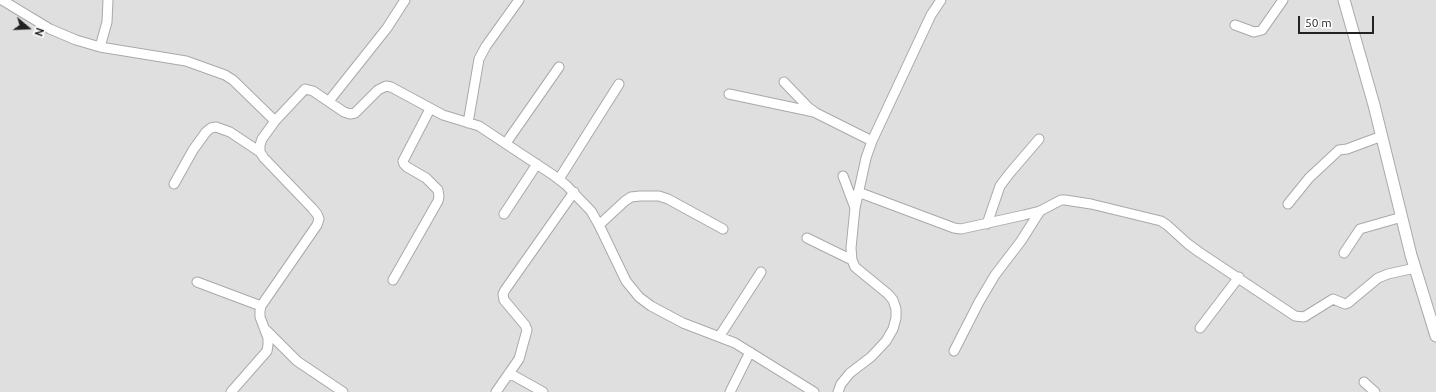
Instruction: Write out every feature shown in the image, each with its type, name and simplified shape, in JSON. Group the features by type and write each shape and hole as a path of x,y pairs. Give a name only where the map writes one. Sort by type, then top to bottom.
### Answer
{"street":[{"path":"2,0 50,29 76,40 100,47 186,61 225,75 233,80 275,122"},
{"path":"100,47 107,22 108,0"},
{"path":"329,102 387,28 405,0"},
{"path":"468,122 479,59 486,46 519,0"},
{"path":"838,392 840,384 850,373 871,357 886,341 893,329 896,318 896,309 893,300 888,294 855,267 852,260 850,248 855,208 866,158 872,141 931,15 941,0"},
{"path":"1235,25 1254,32 1262,30 1283,0"},
{"path":"1344,0 1382,136 1415,268 1436,336"},
{"path":"506,143 559,67"},
{"path":"784,82 809,108 872,141"},
{"path":"559,179 620,84"},
{"path":"260,152 262,139 275,122 305,89 313,91 344,112 350,114 355,113 378,90 386,86 391,87 430,109 453,119 479,126 559,179 574,192 591,211 626,281 639,297 651,306 683,323 735,343 801,388 814,392"},
{"path":"729,94 816,112"},
{"path":"394,280 439,197 438,190 426,178 407,167 403,161 430,109"},
{"path":"174,184 193,150 206,132 211,128 216,127 230,132 260,152 317,214 317,225 260,311 260,317 268,338 267,351 231,392"},
{"path":"1288,204 1309,178 1339,150 1347,149 1382,136"},
{"path":"987,224 1000,186 1039,139"},
{"path":"504,214 538,164"},
{"path":"843,176 855,208"},
{"path":"496,392 519,359 527,330 525,325 504,300 503,294 574,192"},
{"path":"858,192 954,228 987,224 1024,216 1065,200 1091,204 1161,221 1188,244 1295,316 1304,317 1334,299 1345,304 1348,303 1378,278 1415,268"},
{"path":"599,225 631,197 659,196 668,199 723,229"},
{"path":"954,351 979,302 995,275 1021,241 1040,211"},
{"path":"1344,254 1360,229 1402,217"},
{"path":"807,238 852,260"},
{"path":"719,337 761,272"},
{"path":"1200,328 1239,277"},
{"path":"196,282 262,306"},
{"path":"265,329 297,360 343,392"},
{"path":"730,392 750,352"},
{"path":"509,373 542,392"},
{"path":"1364,382 1375,392"}],"shaded area":[{"path":"0,0 1436,0 1436,392 0,392"}]}
